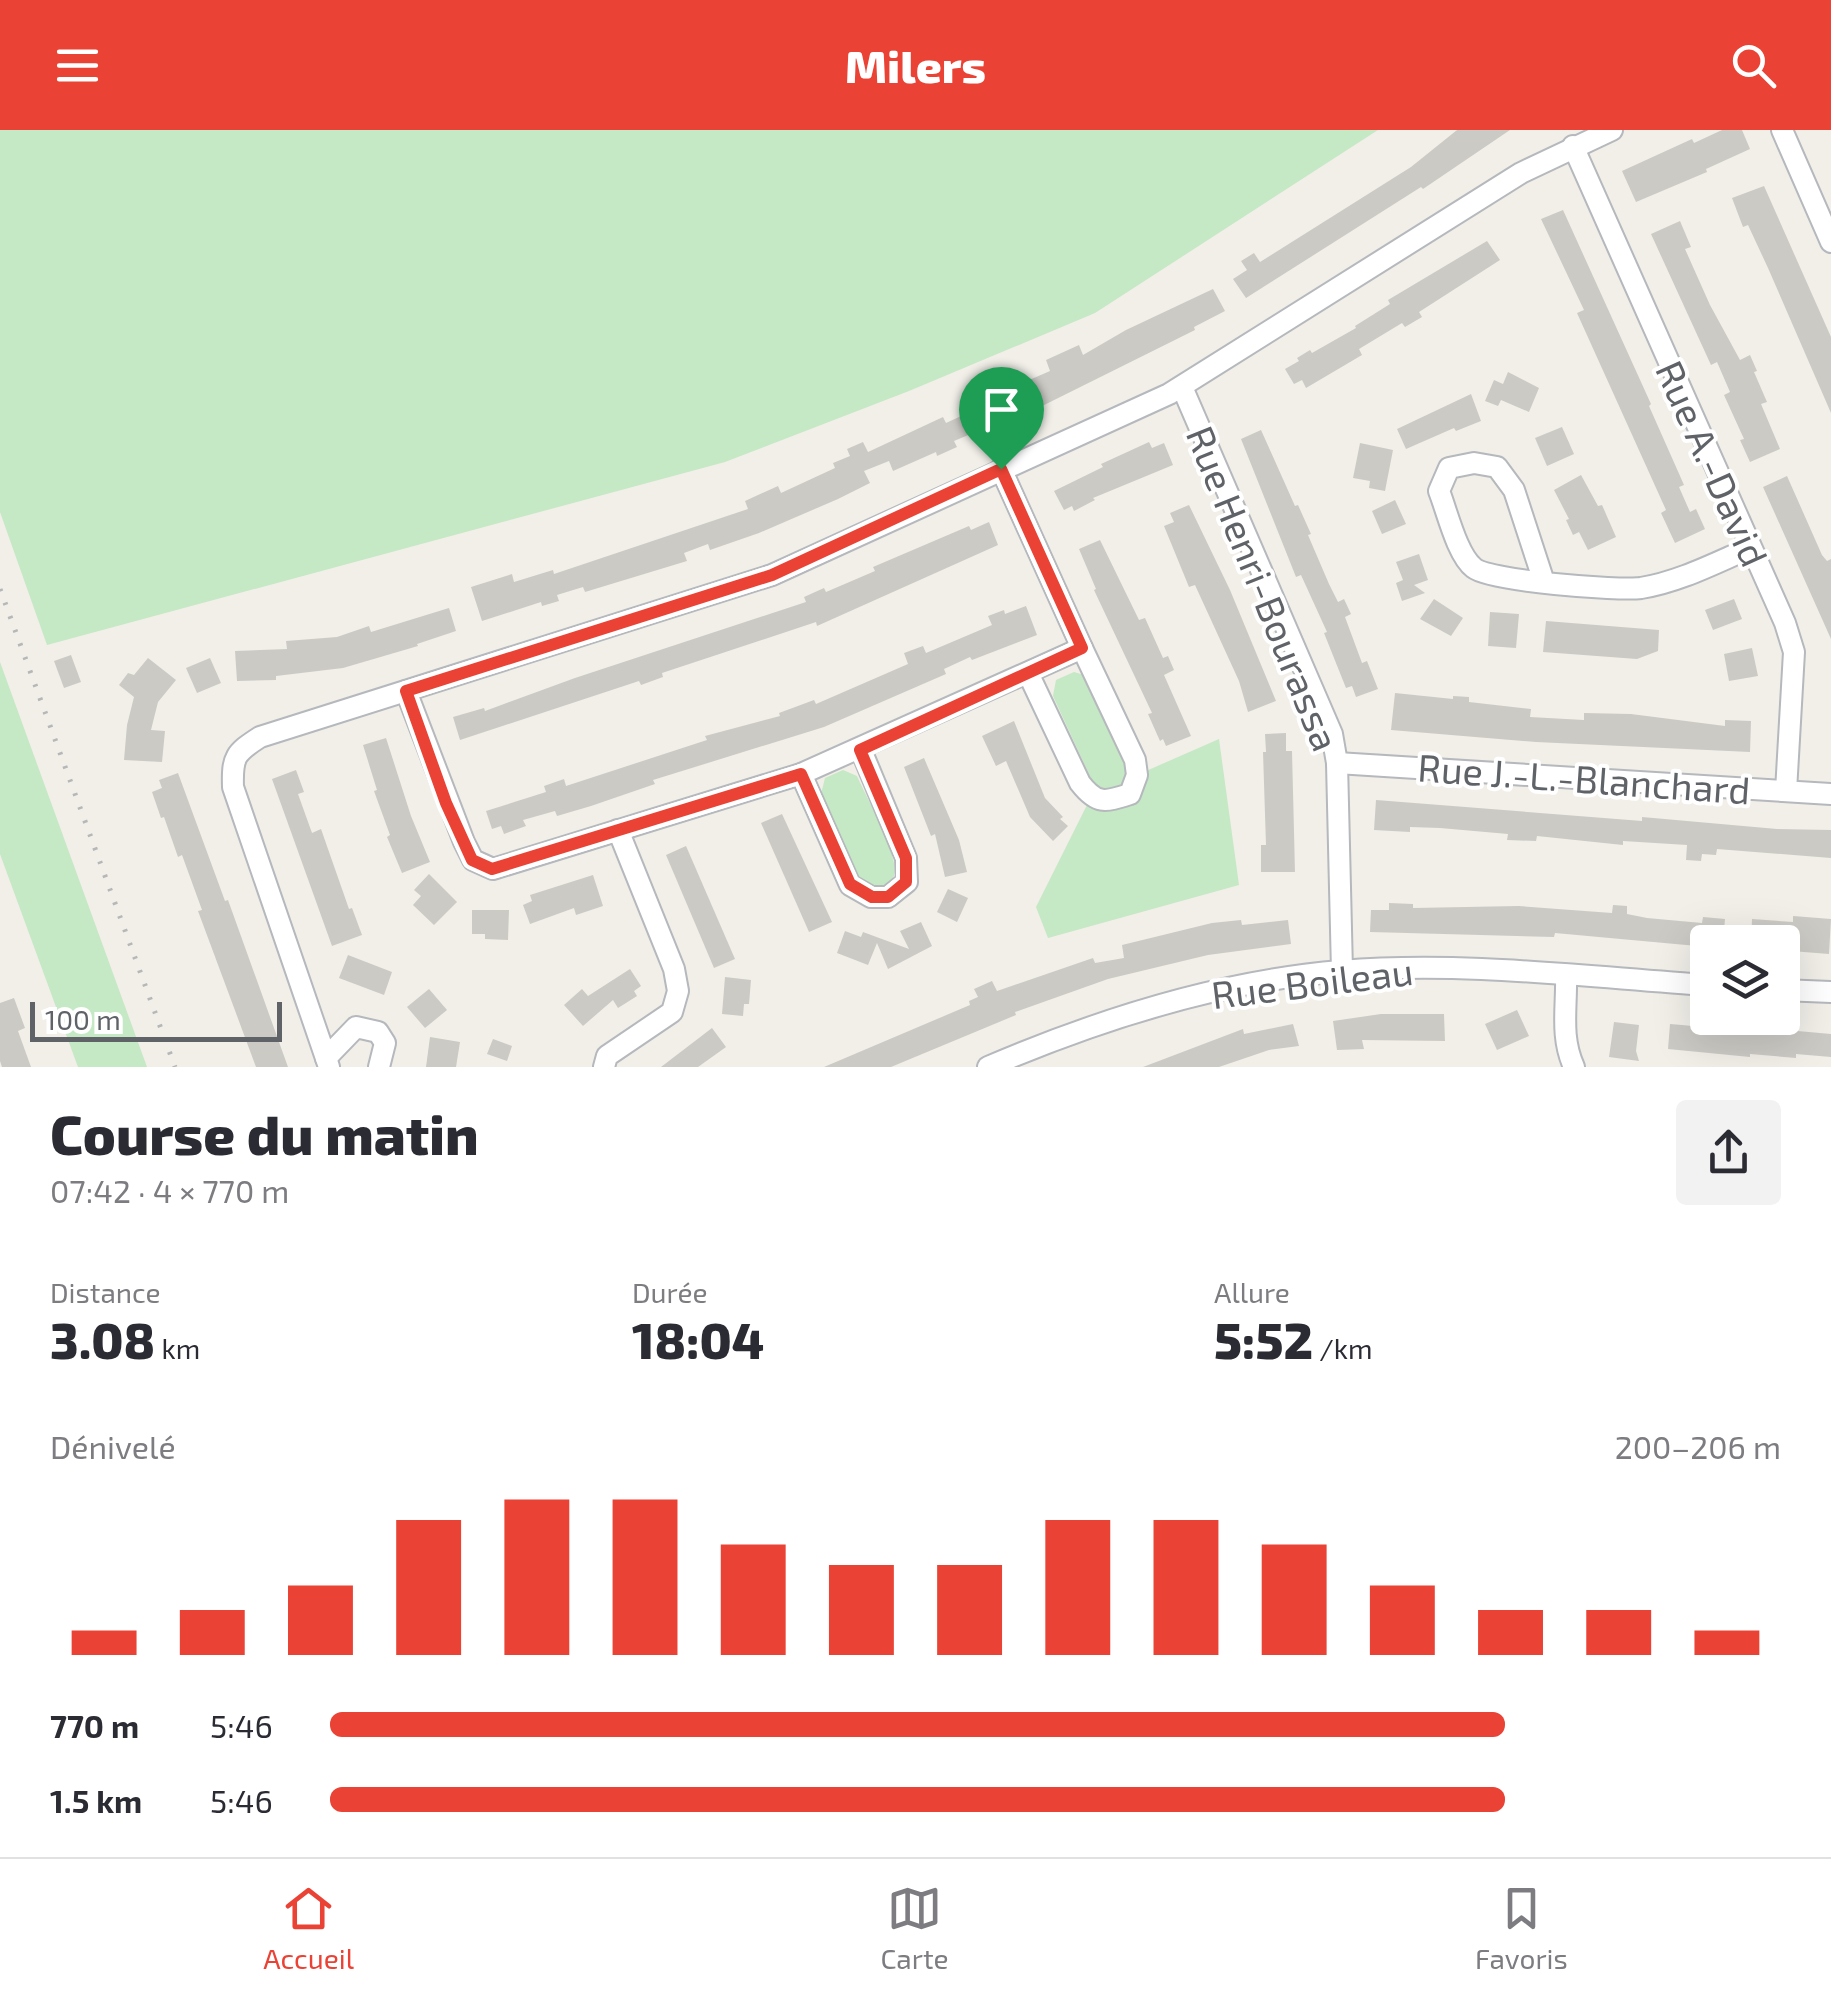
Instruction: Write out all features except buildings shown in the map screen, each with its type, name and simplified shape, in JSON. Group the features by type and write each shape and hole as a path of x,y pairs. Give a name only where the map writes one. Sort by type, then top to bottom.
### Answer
{"street":[{"path":"327,1062 233,787 232,767 238,751 260,737 772,575 1182,387 1522,173 1612,130"},
{"path":"1782,130 1831,242"},
{"name":"Rue A.-David","path":"1574,146 1785,623 1794,652 1786,791"},
{"name":"Rue Henri-Bourassa","path":"1182,387 1332,734 1342,971"},
{"path":"1544,582 1514,490 1497,467 1474,463 1449,468 1440,491 1458,543 1472,568 1492,577 1544,582 1638,588 1683,577 1750,548"},
{"path":"1001,469 1134,760 1137,774 1130,794 1109,801 1091,797 1080,783 1028,674"},
{"path":"406,691 446,803 472,860 492,869 801,774 1082,648"},
{"path":"801,774 850,884 872,897 888,897 906,882 906,858 860,750"},
{"name":"Rue J.-L.-Blanchard","path":"1336,763 1831,794"},
{"path":"604,1067 606,1056 672,1012 678,992 674,969 618,830"},
{"name":"Rue Boileau","path":"988,1067 1130,1012 1190,997 1342,971 1449,968 1690,984"},
{"path":"1566,975 1563,1022 1567,1052 1574,1067"},
{"path":"1800,991 1831,992"},
{"path":"327,1062 356,1027 378,1032 384,1043 378,1067"}],"green space":[{"path":"0,130 1378,130 1095,313 909,391 725,462 47,645 0,512"},
{"path":"0,662 147,1067 78,1067 0,854"},
{"path":"1074,672 1084,675 1124,757 1126,778 1107,792 1094,785 1053,696 1056,680"},
{"path":"1219,739 1239,885 1048,938 1036,907 1091,797 1109,801 1137,775"},
{"path":"843,770 857,776 892,855 893,879 875,890 862,883 821,794 825,778"}],"railway":[{"path":"0,589 175,1067"}],"route":[{"path":"1001,469 1082,648 860,750 906,858 906,882 888,897 872,897 850,884 801,774 492,869 472,860 446,803 406,691 772,575 1001,469"}]}
